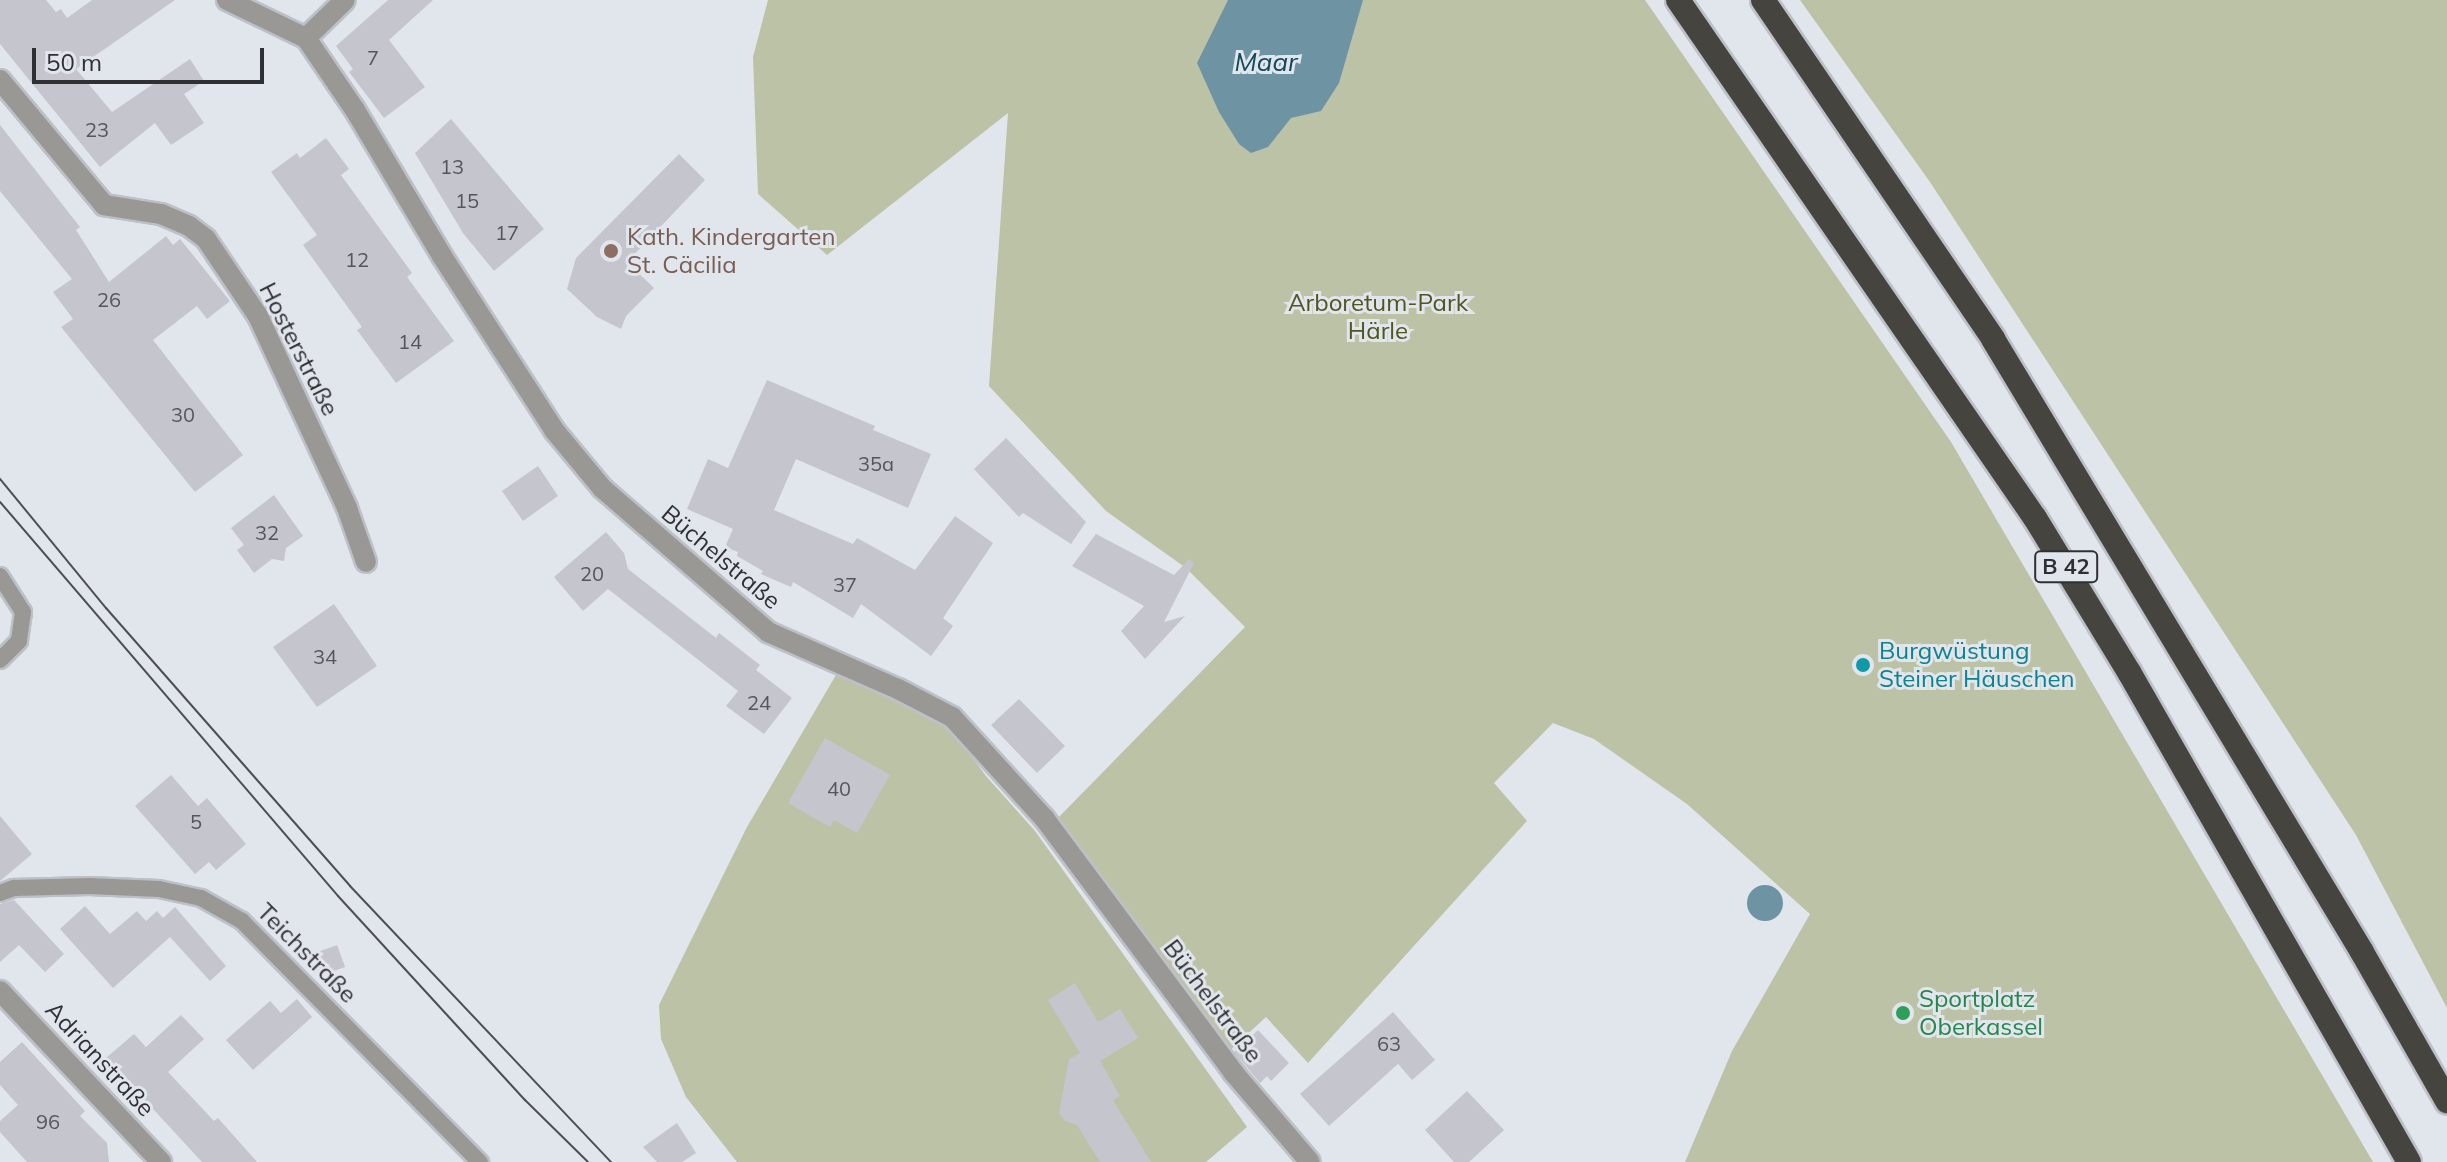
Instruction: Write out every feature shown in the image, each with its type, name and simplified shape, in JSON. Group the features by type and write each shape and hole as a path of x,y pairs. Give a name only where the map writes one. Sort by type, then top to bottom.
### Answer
{"highway":[{"name":"B 42","path":"1678,0 2035,518 2129,672 2409,1162"},
{"name":"B 42","path":"1763,0 1993,339 2362,952 2447,1101"}],"street":[{"path":"227,0 306,38 345,0"},
{"name":"Büchelstraße","path":"306,38 355,110 442,256 554,430 602,488 768,632 898,689 952,717 1044,818 1233,1072 1310,1162"},
{"name":"Hosterstraße","path":"0,80 104,205 161,214 189,226 206,239 258,316 347,508 366,562"},
{"name":"Adrianstraße","path":"0,991 161,1162"}],"lane":[{"path":"0,576 23,612 19,641 0,660"},
{"name":"Teichstraße","path":"0,893 14,888 89,886 159,889 201,898 242,921 480,1162"}],"green space":[{"name":"Arboretum-Park Härle","path":"768,0 1645,0 1951,442 2373,1162 1685,1162 1732,1051 1810,914 1687,804 1594,739 1553,723 1494,783 1527,821 1308,1063 1266,1017 1226,1054 1056,820 1245,627 1186,568 1106,511 989,386 1008,113 827,255 758,194 753,57"},
{"path":"1800,0 2447,0 2447,1008 2356,835 1930,182"},
{"path":"836,675 910,707 953,731 986,776 1035,831 1247,1127 1206,1162 737,1162 686,1097 661,1039 659,1005 747,827"}],"water":[{"name":"Maar","path":"1228,0 1363,0 1339,83 1321,111 1291,118 1268,147 1251,153 1239,144 1219,112 1197,63"},
{"path":"1765,885 1778,890 1783,903 1778,916 1765,921 1752,916 1747,903 1752,890"}],"building":[{"path":"0,0 46,0 56,12 61,9 67,18 92,0 175,0 76,69 112,112 190,59 204,81 184,94 204,123 171,145 155,123 100,167 0,44"},
{"path":"388,0 433,0 389,40 425,87 384,118 349,72 353,69 336,46"},
{"path":"451,119 544,229 494,271 463,233 415,153"},
{"path":"0,125 80,227 76,230 109,282 166,236 173,245 180,239 230,301 207,319 197,306 153,340 243,455 195,492 61,327 73,319 53,292 72,279 0,191"},
{"path":"326,138 349,169 341,175 412,273 407,277 454,341 396,383 357,330 362,327 303,245 317,235 271,172 297,153 300,158"},
{"name":"Kath. Kindergarten St. Cäcilia","path":"679,154 705,180 627,262 654,288 626,316 621,329 597,317 567,289 576,258"},
{"path":"767,380 875,426 873,430 931,454 908,508 796,459 774,510 853,544 857,538 915,570 955,516 993,543 943,618 953,626 931,656 861,604 853,618 793,582 791,587 761,574 763,571 737,556 738,552 725,547 733,529 687,509 708,459 728,468"},
{"path":"1006,438 1086,522 1071,544 1023,513 1019,517 974,469"},
{"path":"538,466 558,496 523,521 502,491"},
{"path":"274,495 303,536 286,548 284,561 272,559 254,573 237,550 244,545 231,528"},
{"path":"606,532 624,553 628,569 716,638 719,633 760,665 756,670 792,698 764,734 726,706 738,691 608,589 583,611 554,577"},
{"path":"1096,534 1174,575 1189,559 1194,563 1164,622 1185,616 1145,659 1121,631 1144,606 1072,566"},
{"path":"334,604 377,666 317,707 273,647"},
{"path":"1019,699 1065,746 1037,773 991,725"},
{"path":"825,738 890,775 857,833 834,820 830,827 788,803"},
{"path":"171,775 198,806 207,798 246,844 216,870 209,862 195,874 135,806"},
{"path":"0,816 32,854 0,881"},
{"path":"14,900 64,954 45,972 19,945 0,962 0,904"},
{"path":"85,906 110,934 137,911 146,921 157,911 163,918 175,907 226,966 210,981 170,937 113,988 60,929"},
{"path":"337,945 345,967 319,976 312,954"},
{"path":"1075,983 1098,1022 1120,1009 1138,1038 1100,1061 1120,1096 1113,1100 1151,1162 1100,1162 1077,1125 1065,1121 1059,1113 1069,1059 1080,1053 1048,1000"},
{"path":"297,999 312,1017 253,1070 226,1040 270,1001 281,1013"},
{"path":"1393,1012 1435,1060 1412,1080 1398,1064 1329,1126 1300,1094"},
{"path":"181,1015 204,1039 168,1072 214,1121 218,1118 257,1162 202,1162 106,1058 134,1034 146,1047"},
{"path":"1258,1030 1289,1063 1271,1081 1267,1076 1260,1083 1234,1052"},
{"path":"22,1042 85,1111 80,1116 107,1143 109,1162 27,1162 0,1132 0,1121 18,1105 0,1085 0,1062"},
{"path":"1467,1091 1504,1130 1469,1162 1454,1162 1425,1130"},
{"path":"677,1123 696,1153 682,1162 657,1162 643,1147"}],"tram line":[{"path":"0,479 106,608 350,886 611,1162"},
{"path":"0,502 338,896 525,1100 588,1162"}],"place":[{"name":"Kath. Kindergarten St. Cäcilia","path":"611,251"},
{"name":"Burgwüstung Steiner Häuschen","path":"1863,665"},
{"name":"Sportplatz Oberkassel","path":"1903,1013"}]}
